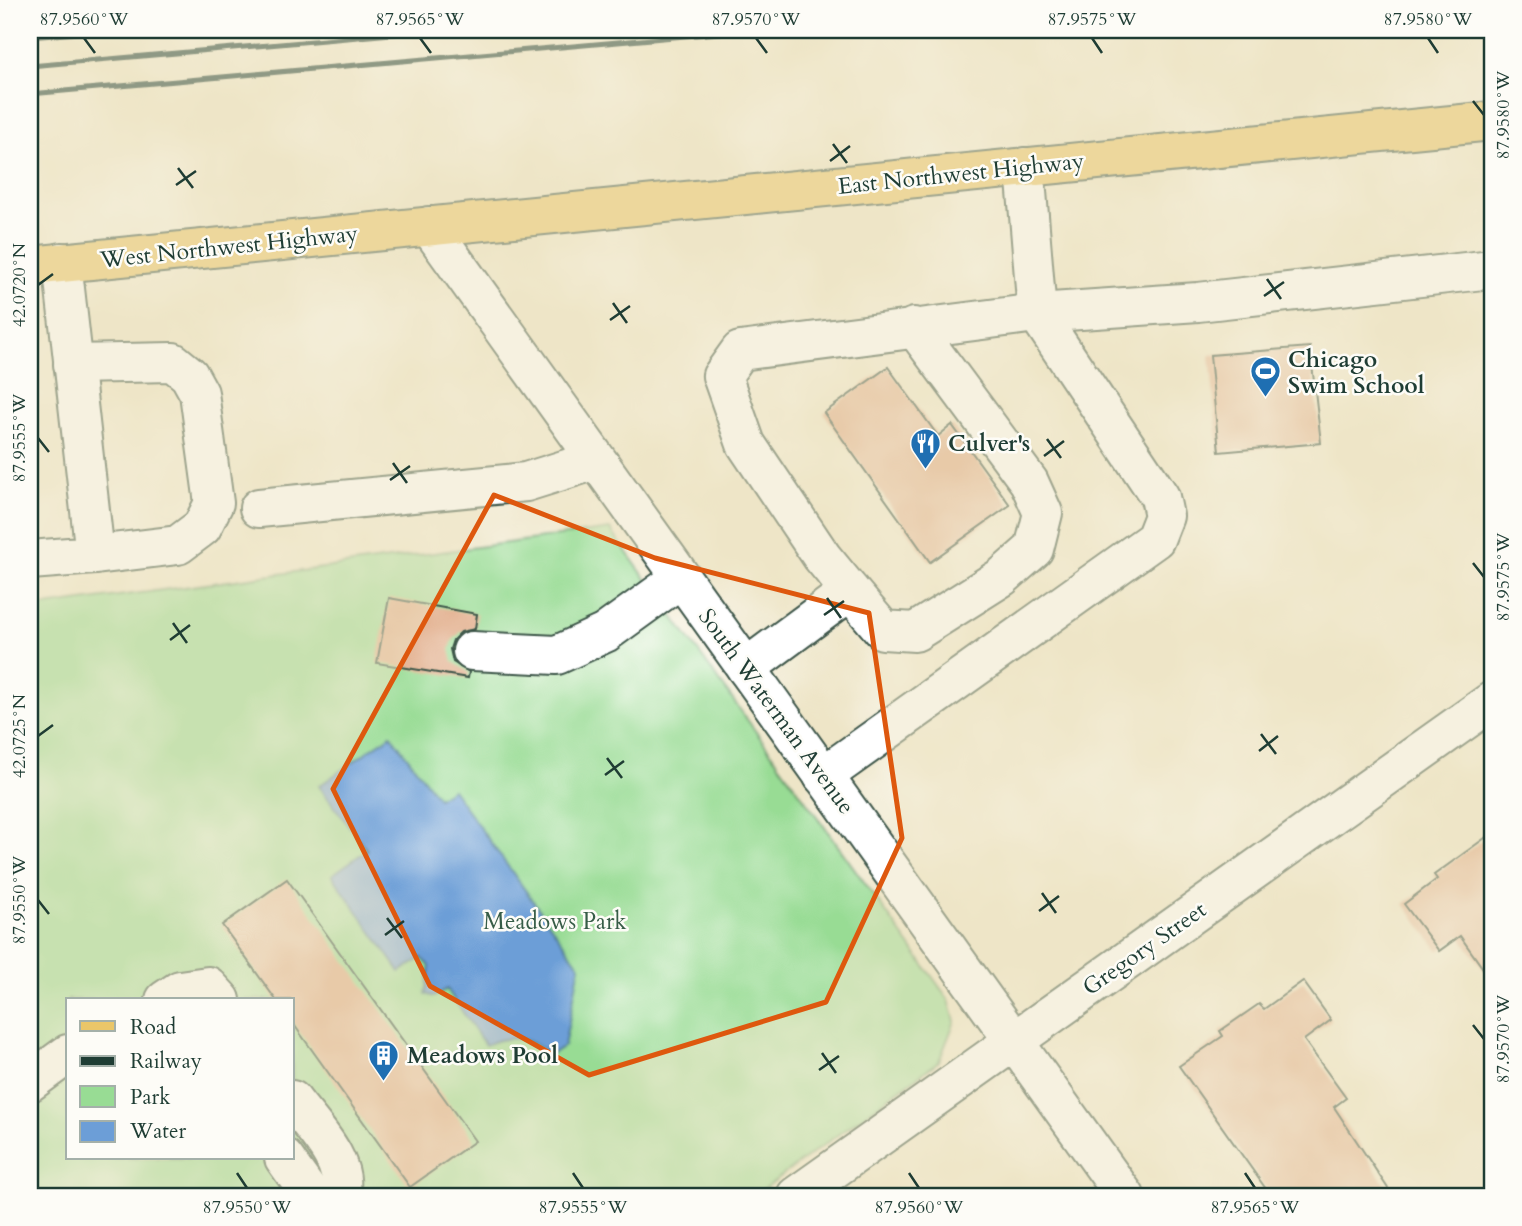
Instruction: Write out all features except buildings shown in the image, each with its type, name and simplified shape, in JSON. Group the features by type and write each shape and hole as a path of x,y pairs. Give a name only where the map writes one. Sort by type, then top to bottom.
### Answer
{"main road":[{"name":"East Northwest Highway","path":"429,226 1492,121"},
{"name":"West Northwest Highway","path":"46,264 429,226"}],"street":[{"path":"823,776 1155,539 1164,516 1160,497 1037,313 1025,167"},
{"name":"South Waterman Avenue","path":"429,226 1125,1196"},
{"path":"46,264 73,364 95,555"},
{"path":"914,327 1029,482 1043,513 1034,549 1002,577 915,632 883,630 822,557 746,444 722,376 740,351 914,327 1037,313 1198,302 1492,269"},
{"path":"30,560 178,545 202,527 214,503 199,393 189,375 173,362 73,364"},
{"path":"259,509 526,482 596,460"},
{"path":"472,651 556,655 605,633 681,578"},
{"path":"746,668 850,591"},
{"name":"Gregory Street","path":"796,1196 1492,701"},
{"path":"170,998 195,985 208,986 219,998"},
{"path":"30,1082 66,1055"},
{"path":"294,1103 340,1167 343,1184 340,1196"},
{"path":"285,1160 311,1196"}],"highlighted area":[{"path":"494,495 655,558 869,613 902,838 826,1002 589,1075 430,986 333,789"}],"green space":[{"name":"Meadows Park","path":"610,529 949,1000 955,1021 939,1061 754,1196 30,1196 30,608"}],"water":[{"path":"391,735 438,798 452,789 580,966 564,1046 550,1055 535,1044 519,1039 503,1039 485,1045 447,989 434,997 426,994 430,966 422,958 400,972 332,875 367,850 319,786"}],"railway":[{"path":"30,37 115,30"},
{"path":"30,66 437,30"},
{"path":"30,94 753,30"}],"place":[{"name":"Chicago Swim School","path":"1265,399"},
{"name":"Culver's","path":"925,470"},
{"name":"Meadows Pool","path":"384,1082"}]}
